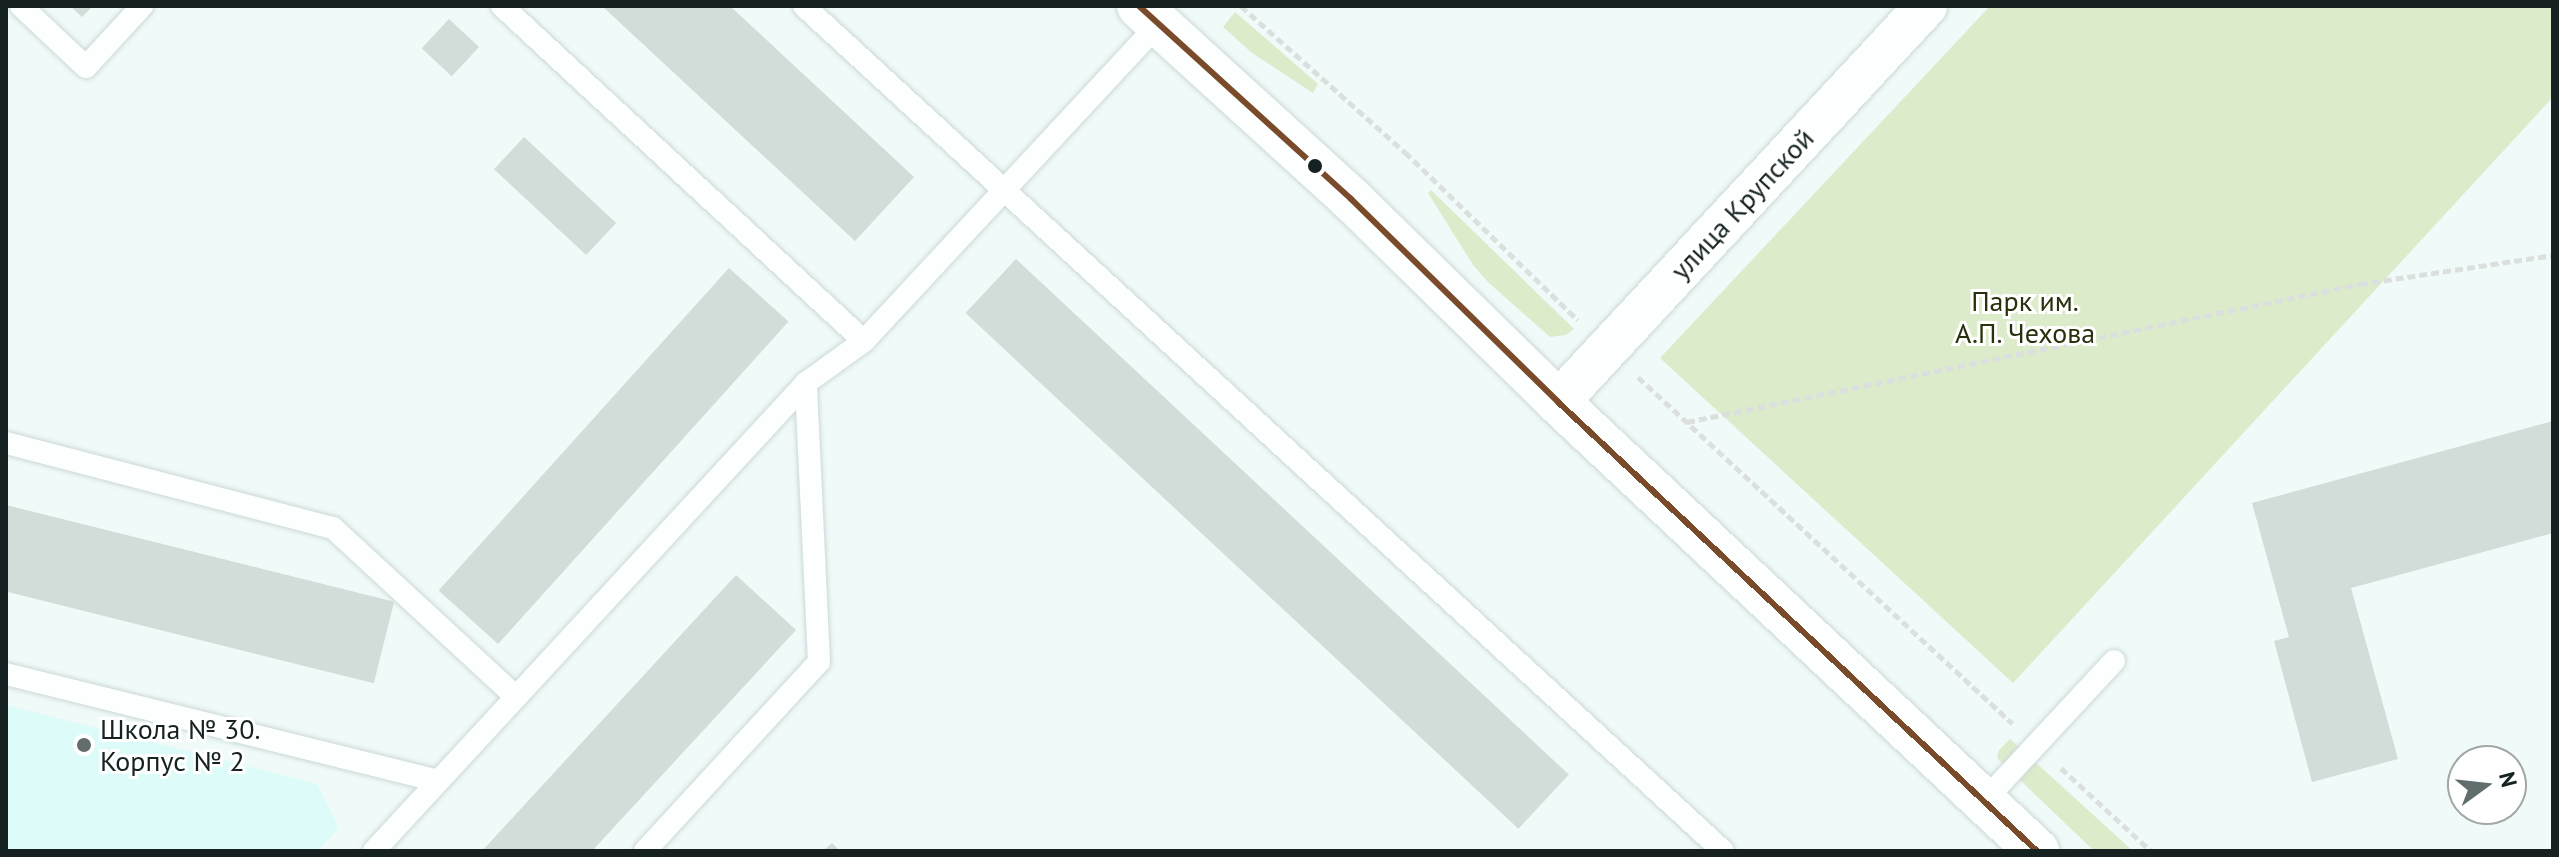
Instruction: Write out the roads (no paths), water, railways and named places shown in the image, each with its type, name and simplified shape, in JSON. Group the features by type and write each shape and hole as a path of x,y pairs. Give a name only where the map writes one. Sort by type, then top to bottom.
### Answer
{"main road":[{"path":"1145,11 1351,199 1558,402 2037,851"}],"street":[{"name":"улица Крупской","path":"1558,402 1926,6"}],"lane":[{"path":"21,6 86,67 142,6"},
{"path":"502,6 864,341"},
{"path":"804,6 1710,847"},
{"path":"374,851 806,383 864,341 1003,189 1145,11"},
{"path":"645,851 819,662 806,383"},
{"path":"6,443 333,528 516,697"},
{"path":"1984,801 2114,661"},
{"path":"6,674 438,781"}],"place":[{"name":"Школа № 30. Корпус № 2","path":"84,745"}],"park label":[{"name":"Парк им. А.П. Чехова","path":"2025,317"}]}
